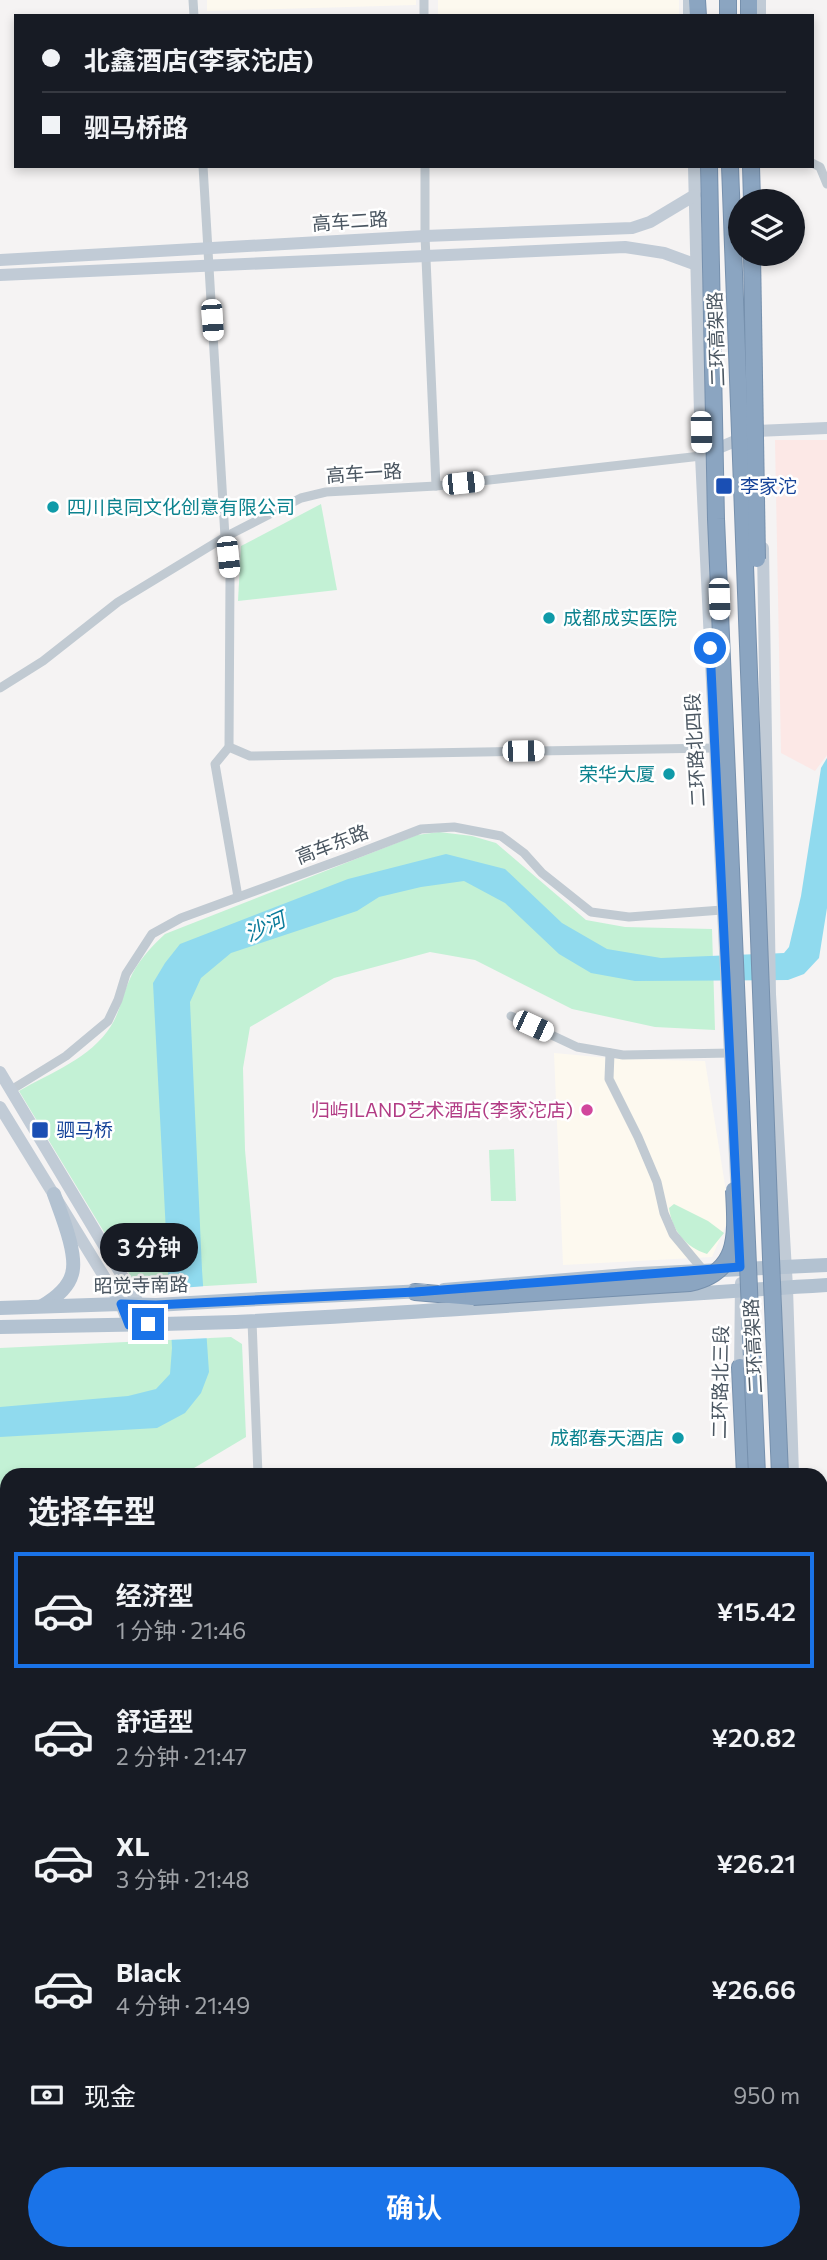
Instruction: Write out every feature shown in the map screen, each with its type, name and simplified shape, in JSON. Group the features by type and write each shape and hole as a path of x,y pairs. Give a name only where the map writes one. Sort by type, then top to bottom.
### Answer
{"highway":[{"path":"702,168 710,491 716,519"},
{"name":"二环高架路","path":"709,168 716,519 757,1468"},
{"name":"二环高架路","path":"730,168 780,1468"},
{"path":"751,168 752,189"},
{"path":"748,603 757,569 754,266"},
{"path":"415,1292 473,1297 690,1283 713,1276 726,1261 736,1235 733,1153 740,1080"},
{"path":"740,1367 744,1468"}],"main road":[{"name":"二环路北四段","path":"694,168 701,456 741,1289"},
{"path":"754,189 759,168"},
{"name":"高车二路","path":"0,260 425,236 632,228 650,222 695,195"},
{"name":"高车二路","path":"0,275 625,247 664,253 697,265"},
{"path":"754,266 770,994 786,1266 793,1468"},
{"path":"701,456 760,431 827,428"},
{"path":"0,1072 139,1304 155,1324"},
{"path":"0,1107 121,1304 129,1325"},
{"path":"41,1307 63,1289 72,1276 73,1263 54,1194"},
{"name":"昭觉寺南路","path":"0,1308 156,1305 415,1292 740,1267 827,1265"},
{"name":"昭觉寺南路","path":"0,1327 236,1322 468,1309 741,1289 827,1286"},
{"name":"二环路北三段","path":"737,1468 741,1289"}],"street":[{"path":"814,164 820,167 827,184"},
{"path":"203,168 225,537 230,578 229,747 215,764 238,897"},
{"path":"425,168 425,236 436,486"},
{"name":"高车一路","path":"0,688 43,661 118,602 225,537 301,498 326,492 436,486 701,456"},
{"path":"229,747 250,756 715,748"},
{"name":"高车东路","path":"11,1090 66,1056 108,1021 126,974 152,934 181,918 421,829 454,827 501,836 591,912 629,917 722,910"},
{"path":"512,1016 577,1047 610,1053 731,1053"},
{"path":"610,1053 609,1079 657,1182 664,1213 673,1234 703,1270"},
{"path":"252,1321 258,1468"}],"shaded area":[{"path":"207,0 416,0 416,5 207,11"},
{"path":"438,0 679,0 679,14 438,14"},
{"path":"775,440 827,440 827,755 815,771 781,753"},
{"path":"554,1053 620,1059 705,1061 730,1216 712,1257 563,1265"}],"green space":[{"path":"321,504 337,590 238,601 241,546"},
{"path":"439,832 472,836 496,843 586,920 625,927 712,929 715,1030 655,1027 572,1009 475,960 430,952 334,978 250,1027 243,1068 245,1150 257,1283 139,1290 19,1091 69,1064 103,1037 114,1021 136,968 165,934 417,835"},
{"path":"514,1149 516,1201 491,1201 489,1150"},
{"path":"674,1204 708,1221 724,1233 707,1254 692,1247 681,1237 669,1208"},
{"path":"231,1337 242,1344 246,1437 194,1468 0,1468 0,1348"}],"water":[{"name":"沙河","path":"827,758 827,908 819,958 804,974 788,980 635,981 591,973 559,954 505,903 464,881 379,897 357,911 231,953 201,978 190,1002 209,1372 201,1393 185,1413 157,1428 0,1437 0,1407 128,1396 156,1389 170,1374 172,1348 153,983 180,944 348,879 446,854 505,869 562,923 607,949 661,958 784,953 789,947 801,896 821,768"}],"pier":[{"path":"207,1286 210,1338 168,1340 166,1289"}],"place":[{"name":"李家沱","path":"724,486"},
{"name":"四川良同文化创意有限公司","path":"53,507"},
{"name":"成都成实医院","path":"549,618"},
{"name":"荣华大厦","path":"669,774"},
{"name":"归屿ILAND艺术酒店(李家沱店)","path":"587,1110"},
{"name":"驷马桥","path":"40,1130"},
{"name":"成都春天酒店","path":"678,1438"}],"route":[{"path":"148,1324 129,1325 121,1304 156,1305 415,1292 740,1267 710,648"}]}
